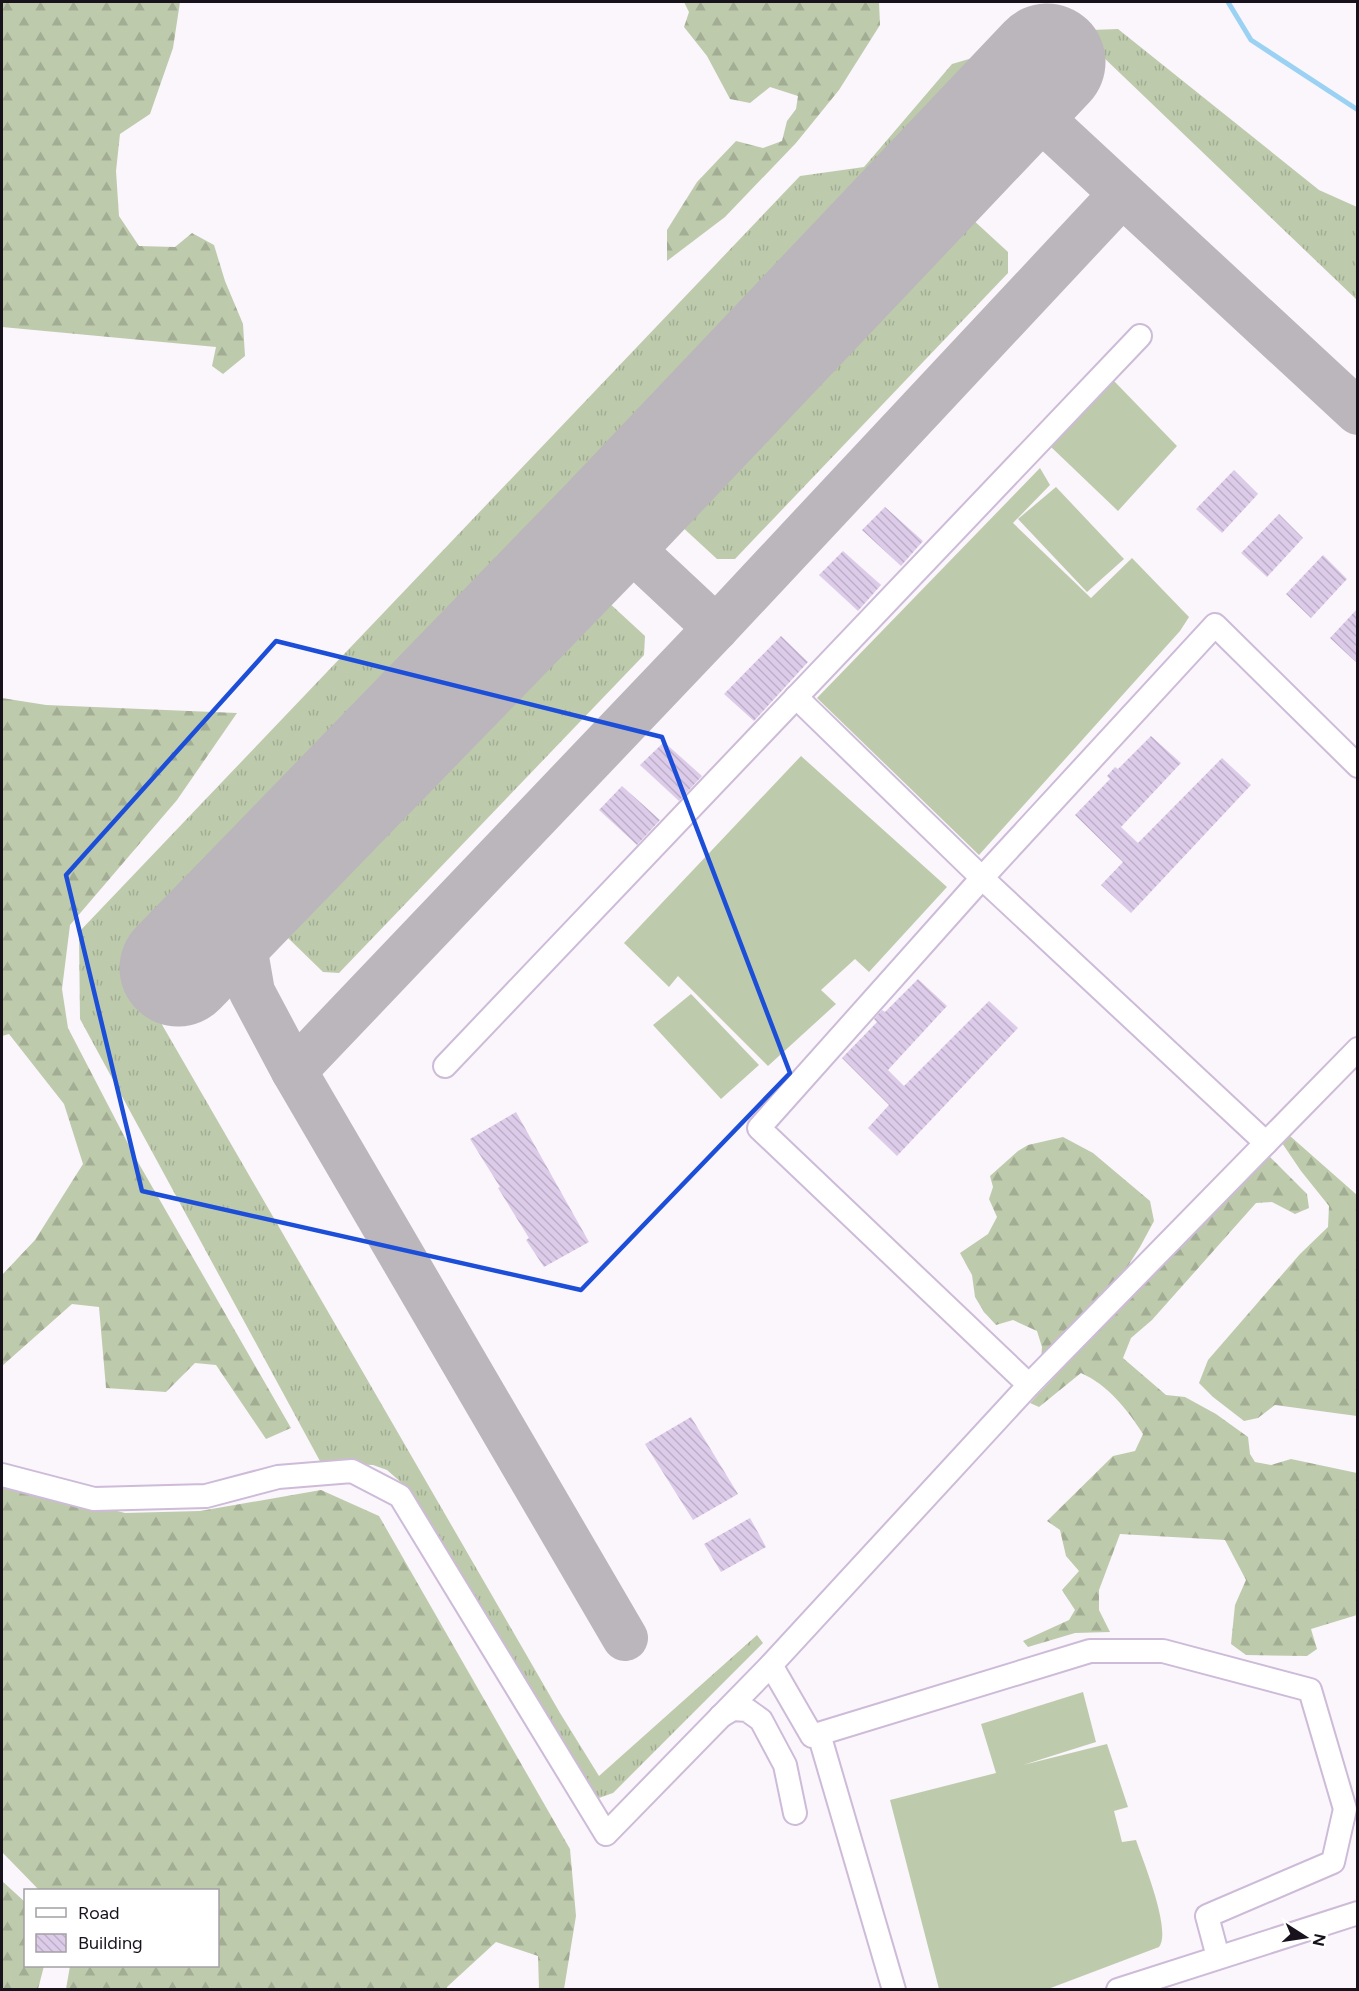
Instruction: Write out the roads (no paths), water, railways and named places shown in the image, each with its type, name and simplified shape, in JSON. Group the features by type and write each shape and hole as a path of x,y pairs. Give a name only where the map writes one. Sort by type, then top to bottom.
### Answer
{"lane":[{"path":"445,1066 1140,336"},
{"path":"1029,1385 759,1128 982,878 1215,625 1358,766"},
{"path":"796,697 982,878 1266,1143"},
{"path":"2,1475 94,1499 206,1496 278,1477 352,1471 400,1496 606,1834 771,1665 1029,1385 1358,1048"},
{"path":"771,1665 812,1736 1090,1651 1163,1651 1310,1690 1345,1809 1333,1862 1207,1916 1218,1957"},
{"path":"721,1716 733,1709 747,1710 761,1720 785,1765 795,1813"},
{"path":"819,1734 894,1989"},
{"path":"1118,1989 1358,1913"}],"waterway":[{"path":"1228,2 1251,40 1358,110"}]}
